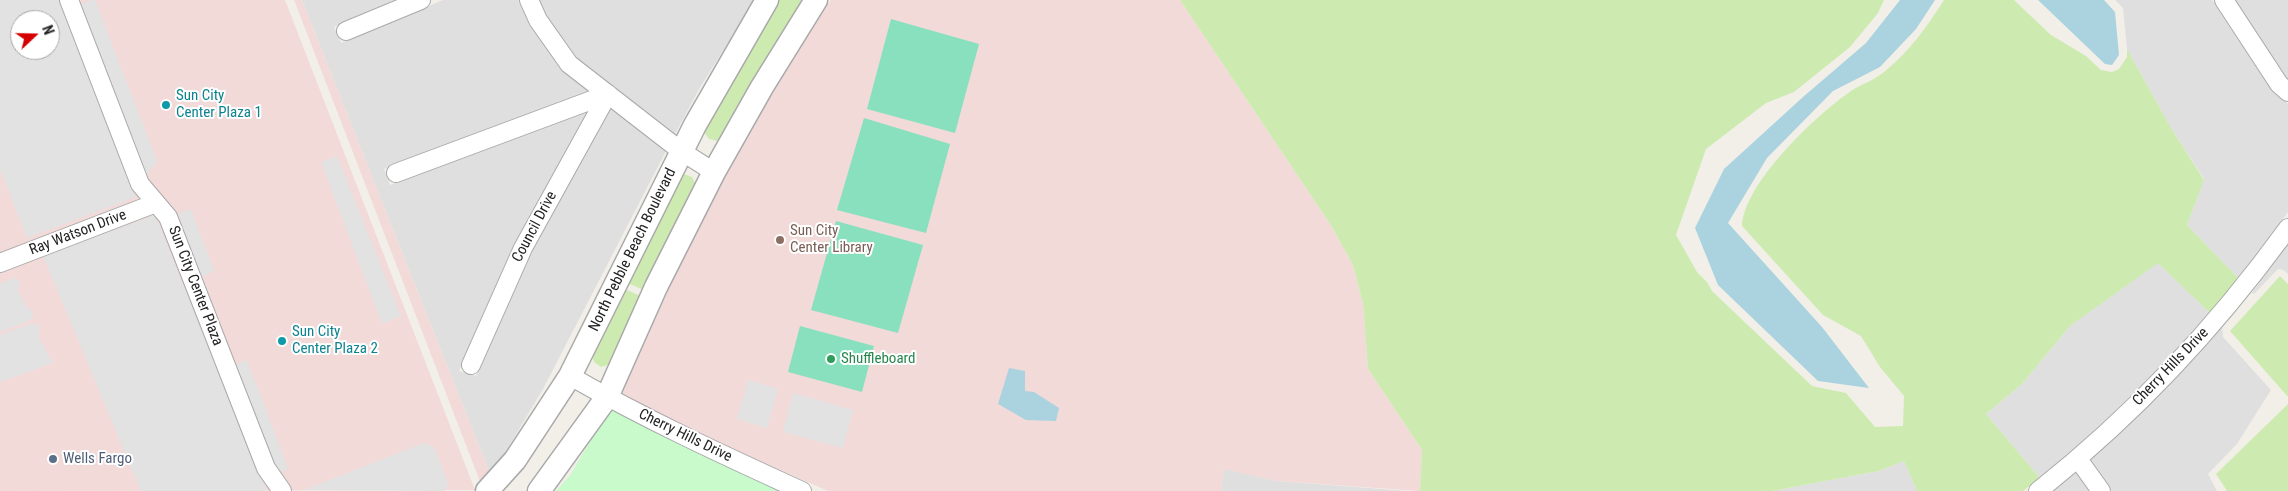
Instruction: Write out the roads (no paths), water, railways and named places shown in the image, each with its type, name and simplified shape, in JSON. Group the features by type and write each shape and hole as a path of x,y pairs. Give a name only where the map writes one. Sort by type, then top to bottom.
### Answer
{"street":[{"name":"Sun City Center Plaza","path":"69,0 140,184 168,217 266,468 282,491"},
{"path":"346,31 421,0"},
{"path":"529,0 538,20 569,64 682,151 714,172"},
{"name":"North Pebble Beach Boulevard","path":"487,491 516,460 570,376 682,151 723,74 767,0"},
{"path":"538,491 607,397 656,287 714,172 762,87 816,0"},
{"path":"2224,0 2279,84 2288,92"},
{"path":"396,173 608,94"},
{"name":"Council Drive","path":"471,365 523,248 608,94"},
{"name":"Ray Watson Drive","path":"0,263 156,203"},
{"name":"Cherry Hills Drive","path":"2038,491 2078,459 2178,362 2251,279 2288,228"},
{"name":"Cherry Hills Drive","path":"570,376 709,449 802,491"},
{"path":"2078,459 2101,491"}],"water":[{"path":"1900,0 1935,0 1916,29 1880,67 1833,91 1767,158 1728,223 1822,327 1869,388 1818,381 1718,285 1695,228 1724,169 1866,43"},
{"path":"2038,0 2104,0 2115,12 2119,55 2112,65 2105,64"},
{"path":"1009,368 1025,371 1025,391 1034,392 1059,408 1056,421 1026,420 998,404"}],"place":[{"name":"Sun City Center Plaza 1","path":"166,105"},
{"name":"Sun City Center Library","path":"780,240"},
{"name":"Sun City Center Plaza 2","path":"282,341"},
{"name":"Shuffleboard","path":"831,359"},
{"name":"Wells Fargo","path":"53,459"}]}
